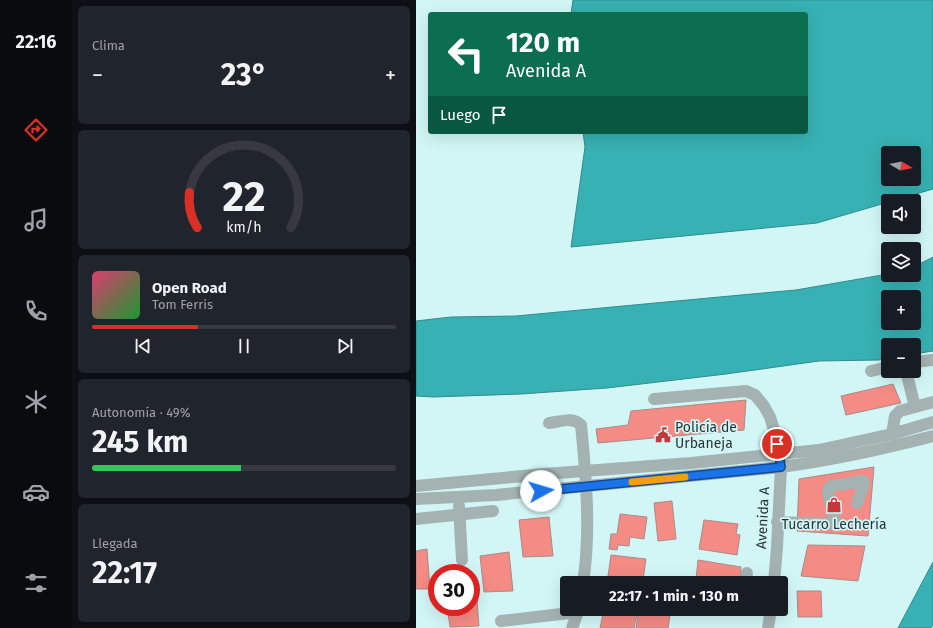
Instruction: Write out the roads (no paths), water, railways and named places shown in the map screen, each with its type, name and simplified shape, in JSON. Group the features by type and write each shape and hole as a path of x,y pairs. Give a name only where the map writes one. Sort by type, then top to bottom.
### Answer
{"street":[{"path":"921,361 933,360"},
{"path":"871,372 881,370"},
{"path":"908,378 915,406"},
{"name":"Avenida A","path":"654,399 746,391 755,396 764,406 770,417 775,433 781,467 775,576"},
{"path":"892,434 895,416 900,411 933,402"},
{"path":"549,423 572,420 577,421 581,425 586,471 586,563 584,576"},
{"path":"416,486 691,463 818,450 892,434 933,422"},
{"path":"416,499 496,495 781,467 823,461 899,445 933,436"},
{"path":"777,522 833,524 835,522 828,491 831,486 863,481 864,484 858,503"},
{"path":"458,497 462,560"},
{"path":"416,518 493,511"},
{"path":"501,621 560,613"},
{"path":"572,628 577,616"},
{"path":"768,628 770,616"}],"water":[{"path":"573,0 933,0 933,189 916,194 881,194 881,204 817,223 571,247 585,147 583,134 808,134 808,12 571,12"},
{"path":"933,257 933,351 921,353 921,338 881,338 881,360 879,360 819,361 607,388 521,394 433,397 416,396 416,321 451,317 516,316 796,290 881,275 881,282 921,282 921,263"},
{"path":"933,562 933,625 931,628 898,628"}],"place":[{"name":"Policía de Urbaneja","path":"663,435"},
{"name":"Tucarro Lechería","path":"834,505"}]}
